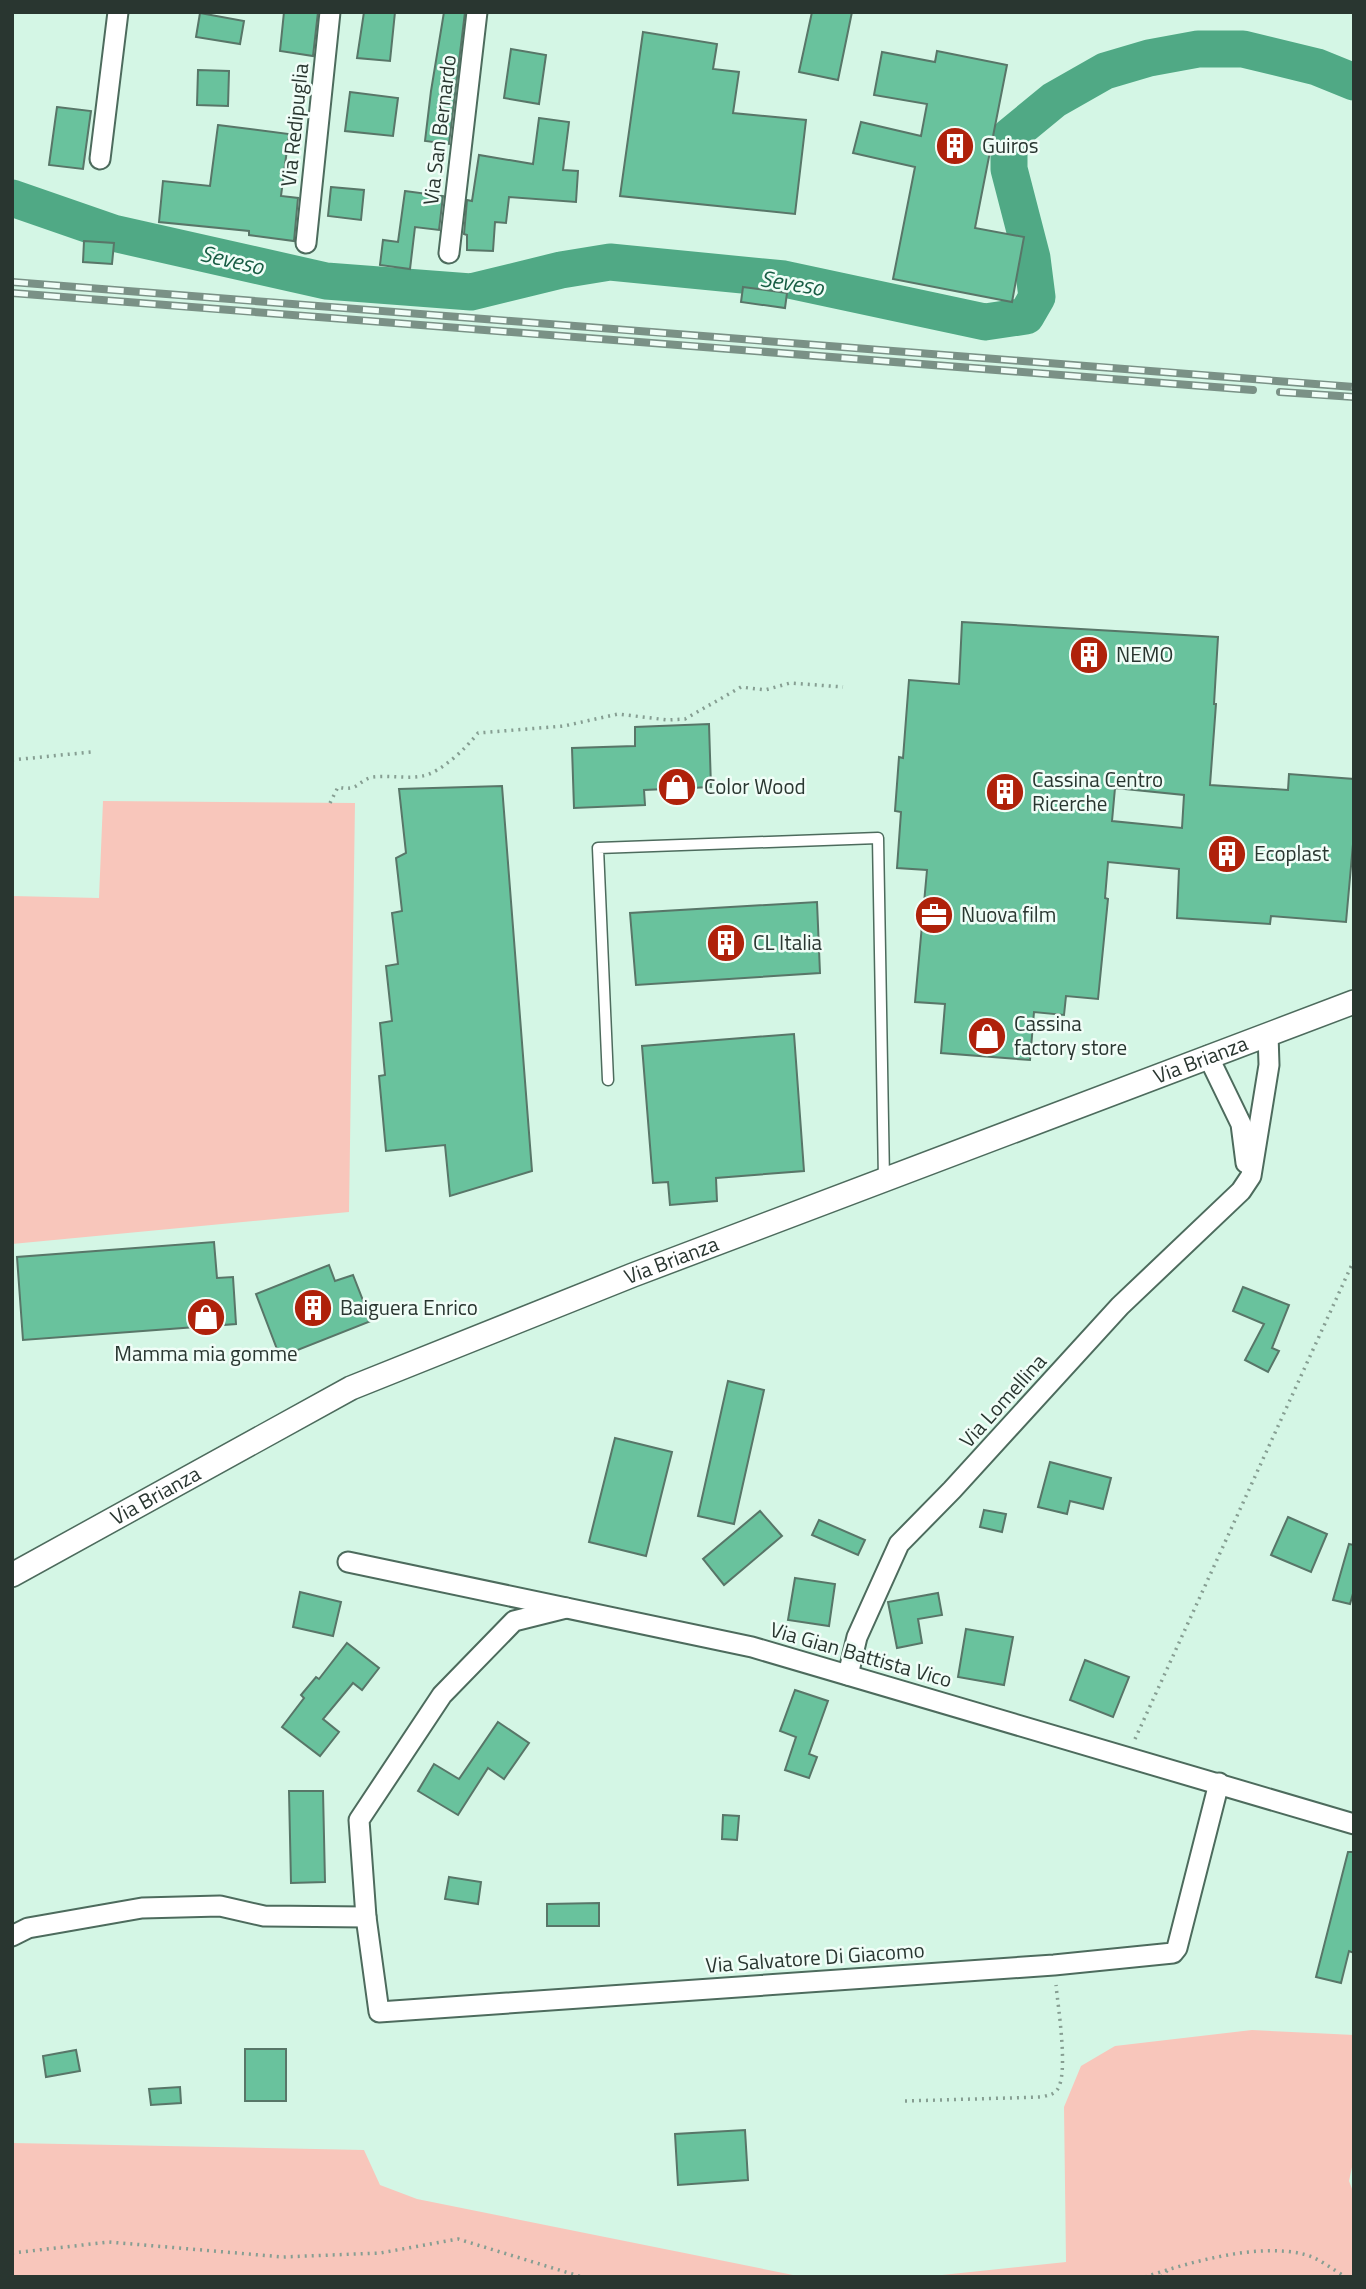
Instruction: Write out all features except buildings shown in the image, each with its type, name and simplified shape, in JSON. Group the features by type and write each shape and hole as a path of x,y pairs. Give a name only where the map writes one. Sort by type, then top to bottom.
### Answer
{"street":[{"path":"100,159 118,12"},
{"name":"Via Redipuglia","path":"306,243 330,12"},
{"name":"Via San Bernardo","path":"449,253 477,12"},
{"name":"Via Brianza","path":"12,1574 351,1388 634,1275 1354,1002"},
{"name":"Via Lomellina","path":"848,1675 857,1637 899,1544 953,1490 1120,1306 1241,1191 1251,1176 1269,1065 1268,1034"},
{"path":"1208,1056 1241,1124 1246,1163 1241,1191"},
{"name":"Via Gian Battista Vico","path":"348,1562 752,1647 1354,1824"},
{"name":"Via Salvatore Di Giacomo","path":"566,1608 514,1620 442,1695 359,1820 366,1917 379,2012 1054,1965 1173,1953 1177,1948 1219,1783"},
{"path":"12,1936 28,1928 142,1908 220,1906 264,1916 366,1917"}],"lane":[{"path":"608,1080 598,848 878,838 884,1180"}],"path":[{"path":"330,803 338,787 348,789 358,786 370,777 426,776 464,750 478,733 564,726 618,714 668,720 685,719 741,687 765,690 790,683 843,687"},
{"path":"12,760 91,752"},
{"path":"1127,1756 1354,1260"},
{"path":"905,2101 1042,2097 1058,2090 1063,2076 1054,1965"},
{"path":"12,2253 108,2242 283,2257 380,2253 458,2239 582,2277"},
{"path":"1145,2277 1251,2250 1305,2254 1346,2277"},
{"path":"1161,2277 1169,2269"}],"shaded area":[{"path":"103,801 355,803 349,1212 12,1244 12,896 99,898"},
{"path":"1252,2030 1354,2035 1354,2158 1349,2181 1354,2194 1354,2277 923,2277 1066,2262 1064,2107 1081,2066 1115,2046"},
{"path":"12,2143 364,2150 380,2185 417,2199 803,2277 12,2277"}],"waterway":[{"name":"Seveso","path":"12,198 113,233 326,281 471,292 561,270 610,262 784,279 985,322 1026,316 1037,297 1032,258 1009,169 1009,137 1054,100 1105,71 1149,58 1198,49 1243,49 1317,67 1354,82"}],"railway":[{"path":"12,282 1354,387"},
{"path":"12,293 1253,390"},
{"path":"1280,392 1354,397"}],"place":[{"name":"Guiros","path":"955,146"},
{"name":"NEMO","path":"1089,655"},
{"name":"Color Wood","path":"677,787"},
{"name":"Cassina Centro Ricerche","path":"1005,792"},
{"name":"Ecoplast","path":"1227,854"},
{"name":"Nuova film","path":"934,915"},
{"name":"CL Italia","path":"726,943"},
{"name":"Cassina factory store","path":"987,1036"},
{"name":"Baiguera Enrico","path":"313,1308"},
{"name":"Mamma mia gomme","path":"206,1317"}]}
